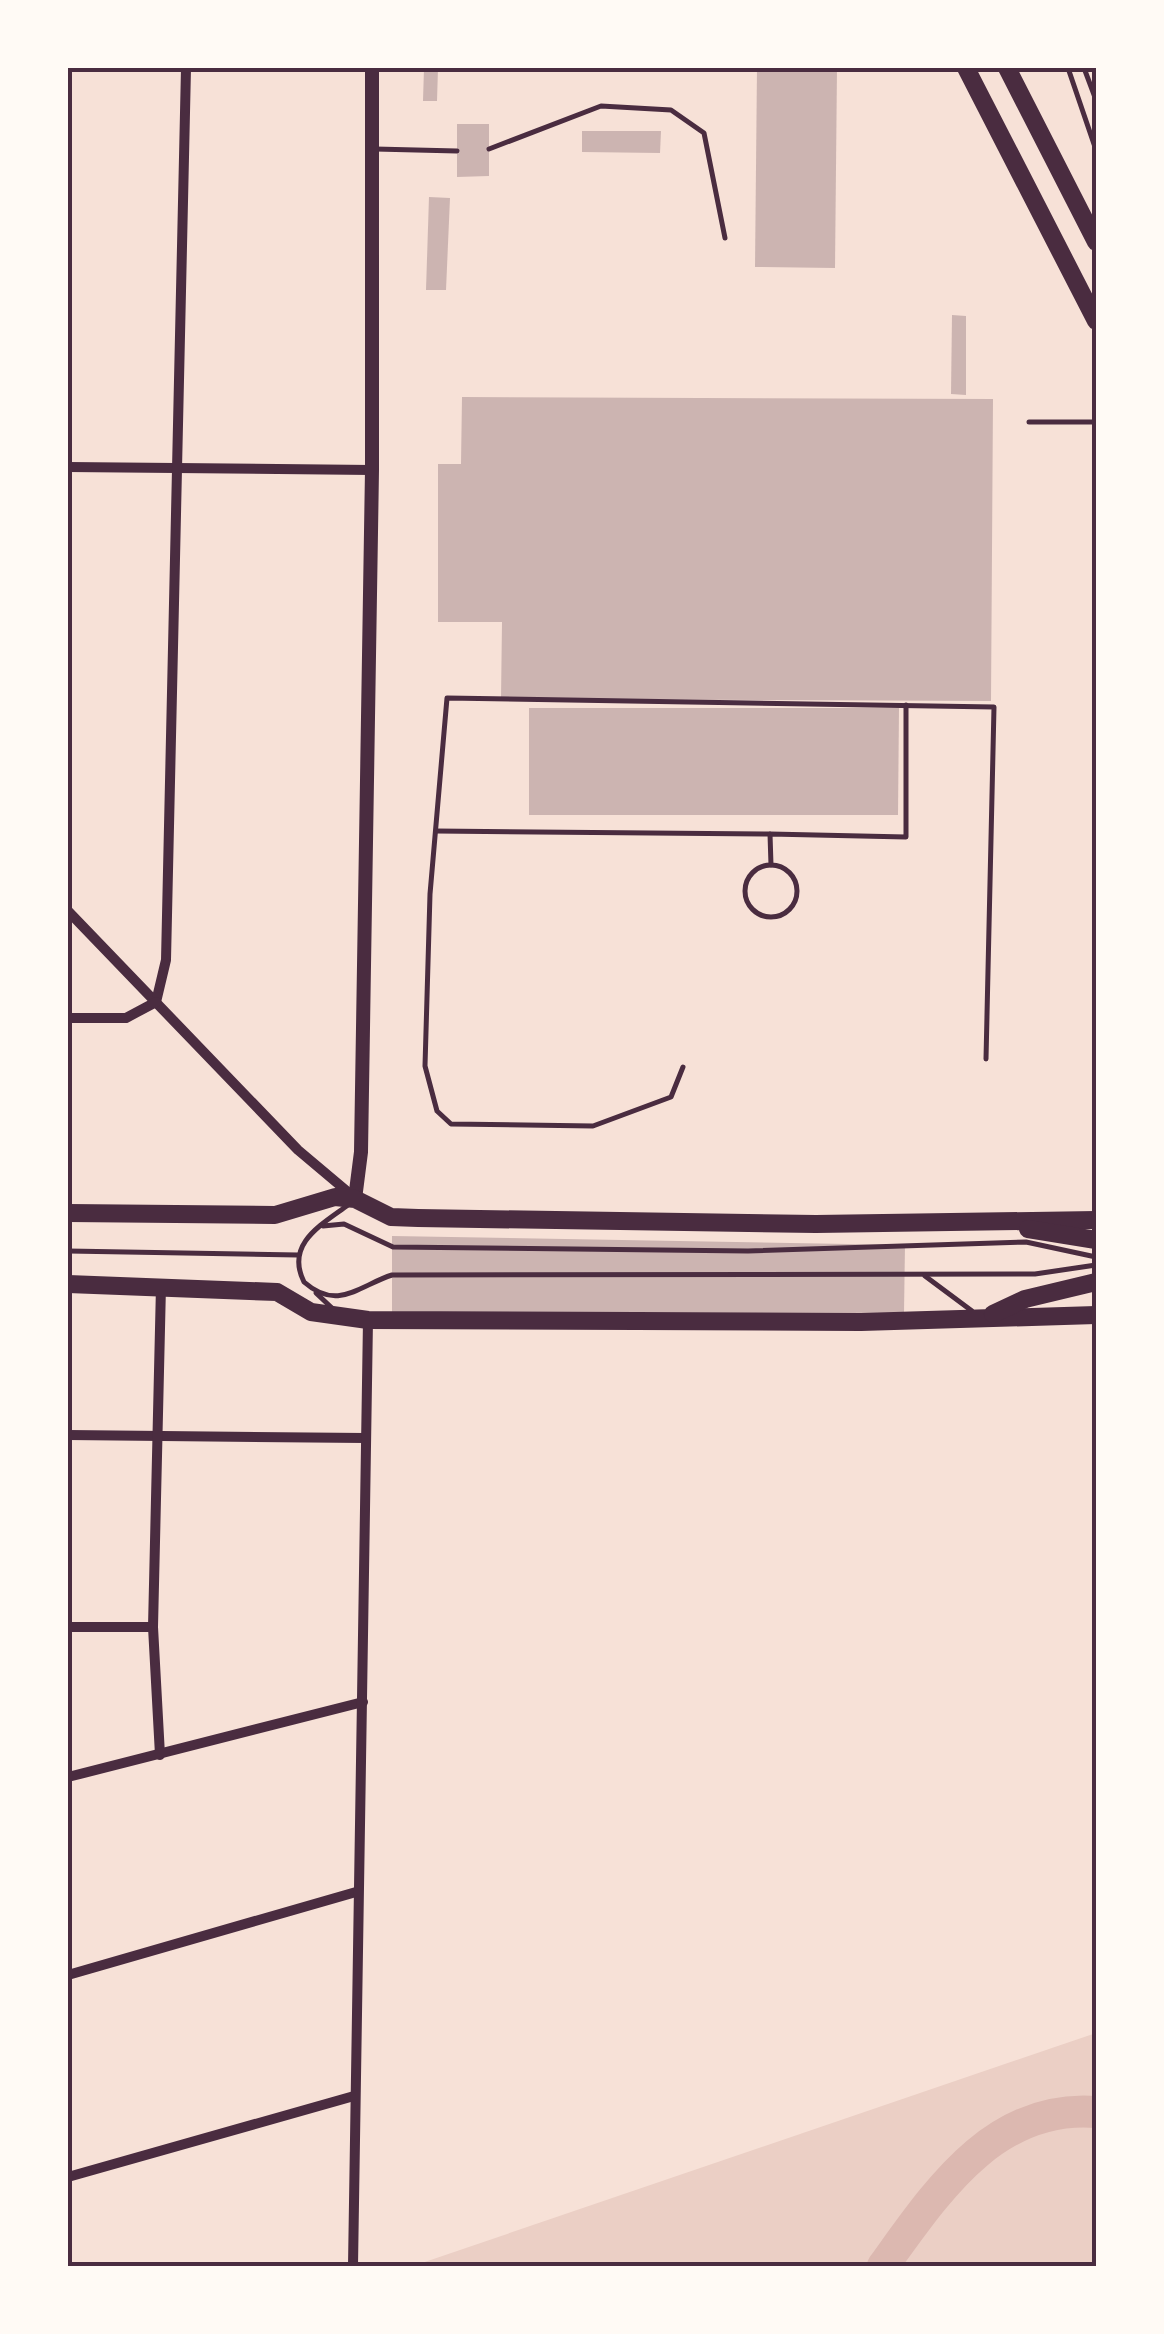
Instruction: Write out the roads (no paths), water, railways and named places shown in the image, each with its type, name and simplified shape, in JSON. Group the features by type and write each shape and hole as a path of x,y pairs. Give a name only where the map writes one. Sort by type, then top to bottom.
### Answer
{"main road":[{"path":"966,68 1096,322"},
{"path":"1008,68 1096,242"},
{"path":"68,1214 276,1215 335,1198 356,1198 391,1217 1096,1220"},
{"path":"980,1222 1096,1240"},
{"path":"983,1318 1025,1299 1096,1282"},
{"path":"68,1284 281,1293 311,1312 344,1320 983,1318 1096,1314"}],"street":[{"path":"68,1018 126,1018 156,1002 166,960 186,68"},
{"path":"356,1198 361,1133 372,470 372,68"},
{"path":"68,466 372,470"},
{"path":"68,911 298,1150 356,1198"},
{"path":"160,1755 153,1626 161,1285"},
{"path":"353,2266 368,1320"},
{"path":"68,1434 365,1438"},
{"path":"68,1627 153,1626"},
{"path":"68,1777 364,1702"},
{"path":"68,1975 356,1892"},
{"path":"68,2177 354,2096"}],"lane":[{"path":"1018,91 1020,68"},
{"path":"1068,68 1096,150"},
{"path":"1084,68 1096,100"},
{"path":"1092,90 1096,80"},
{"path":"489,150 600,106 671,110 704,134 725,238"},
{"path":"372,150 457,151"},
{"path":"1029,422 1096,422"},
{"path":"684,1067 671,1097 593,1126 451,1124 437,1112 425,1066 436,830 447,698 994,707 986,1059"},
{"path":"436,830 906,837 906,705"},
{"path":"770,834 771,865"},
{"path":"771,865 790,873 797,891 790,910 772,918 753,910 745,892 752,873 771,865"},
{"path":"344,1320 300,1273 298,1255 301,1244 356,1198"},
{"path":"320,1226 344,1224 393,1247 748,1251 1026,1242 1096,1257"},
{"path":"68,1251 298,1255"},
{"path":"310,1287 327,1294 360,1293 392,1275 1035,1274 1096,1265"},
{"path":"922,1274 950,1298 983,1318"}],"waterway":[{"path":"883,2266 947,2183 997,2138 1027,2122 1059,2113 1096,2112"}]}
